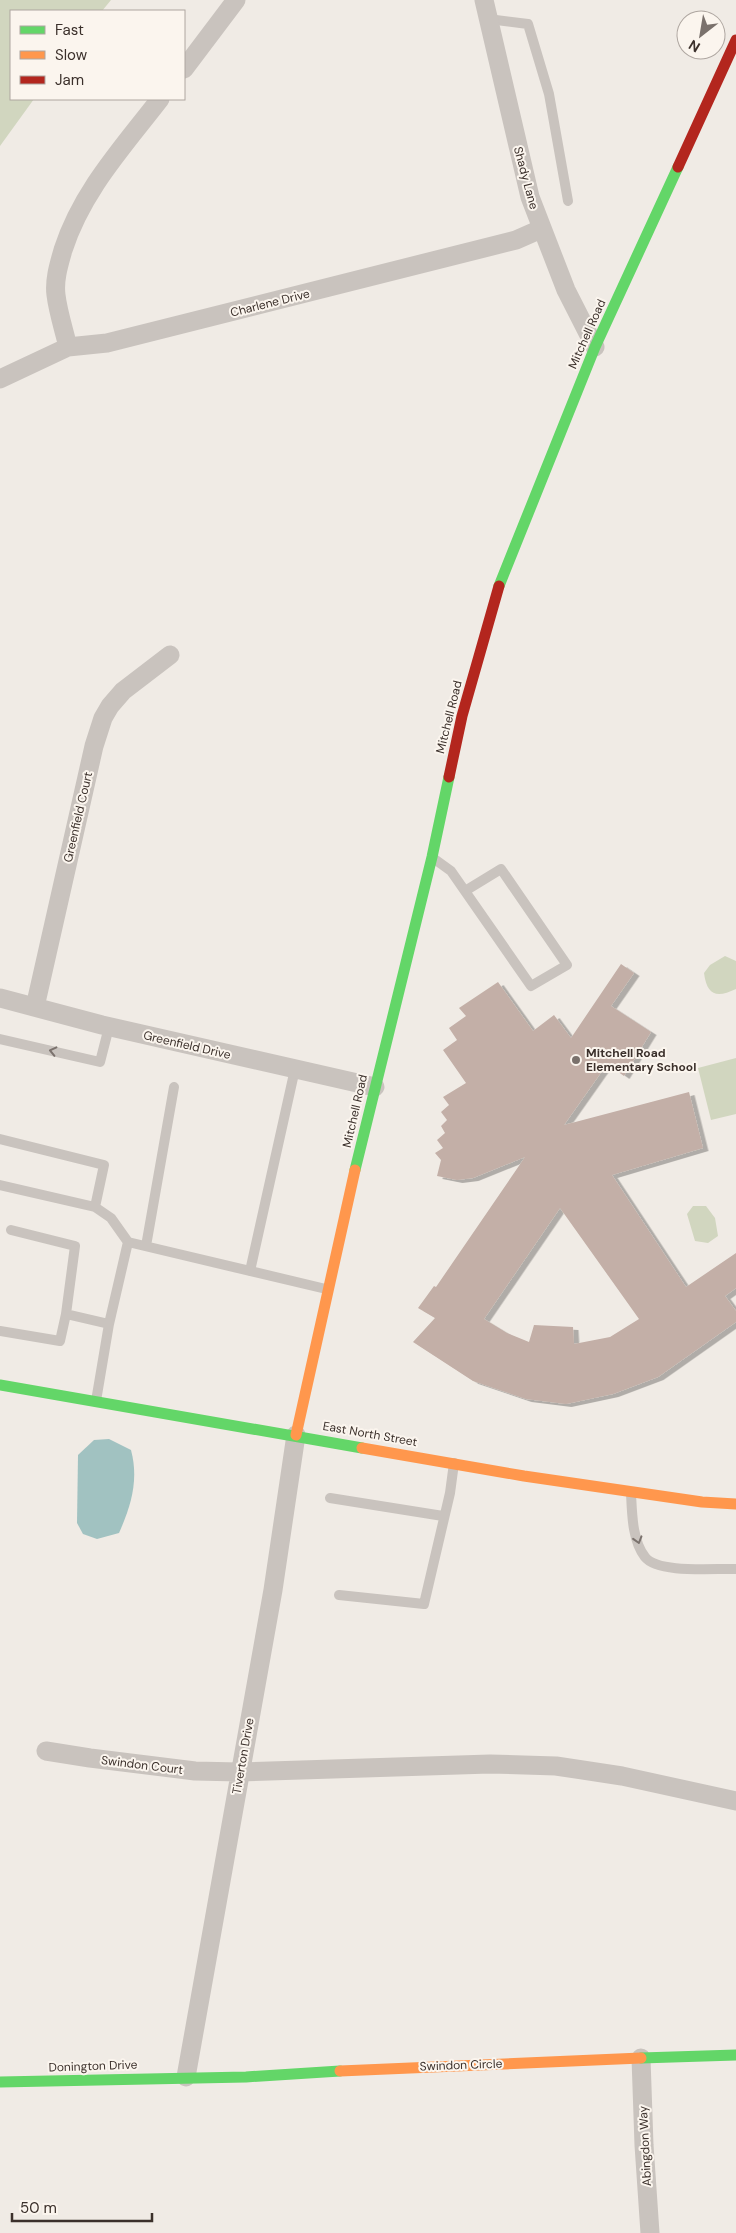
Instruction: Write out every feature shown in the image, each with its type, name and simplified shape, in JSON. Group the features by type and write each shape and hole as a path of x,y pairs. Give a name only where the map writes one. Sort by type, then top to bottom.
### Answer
{"street":[{"path":"185,67 236,0"},
{"name":"Shady Lane","path":"484,0 530,197 566,290 596,347"},
{"name":"Mitchell Road","path":"296,1435 327,1289 432,858 462,716 502,577 596,347 736,40"},
{"path":"68,347 56,295 57,273 69,232 81,204 97,180 159,100"},
{"name":"Charlene Drive","path":"0,379 68,347 107,343 269,304 516,240 541,228"},
{"name":"Greenfield Court","path":"35,1007 94,746 103,718 123,691 170,655"},
{"name":"Greenfield Drive","path":"0,998 109,1027 375,1087"},
{"name":"East North Street","path":"0,1385 630,1492 736,1504"},
{"name":"Tiverton Drive","path":"186,2077 274,1590 296,1435"},
{"name":"Swindon Court","path":"46,1751 196,1771 240,1772"},
{"path":"240,1772 490,1764 556,1766 622,1776 736,1801"},
{"name":"Swindon Circle","path":"186,2077 246,2077 402,2067 736,2055"},
{"name":"Abingdon Way","path":"642,2058 644,2145 650,2233"},
{"name":"Donington Drive","path":"0,2082 186,2077"}],"lane":[{"path":"488,19 528,24 549,94 568,201"},
{"path":"432,858 451,871 531,986 567,965 501,869 465,891"},
{"path":"0,1039 100,1062 109,1027"},
{"path":"250,1271 295,1069"},
{"path":"146,1246 174,1087"},
{"path":"0,1139 104,1165 95,1207"},
{"path":"0,1185 95,1207 111,1218 128,1242 327,1289"},
{"path":"0,1331 60,1341 66,1314 75,1246 11,1230"},
{"path":"96,1401 109,1324 128,1242"},
{"path":"66,1314 109,1324"},
{"path":"340,1595 424,1604 450,1492 454,1463"},
{"path":"630,1492 638,1542 645,1557 663,1566 736,1569"},
{"path":"330,1498 443,1516"}],"green space":[{"path":"0,0 111,0 103,10 10,10 10,100 33,100 0,146"},
{"path":"725,956 736,961 736,989 718,994 710,991 705,981 704,973 710,965"},
{"path":"736,1058 736,1114 711,1120 698,1068"},
{"path":"693,1206 706,1206 715,1218 718,1236 708,1243 695,1241 687,1214"}],"water":[{"path":"109,1439 131,1450 134,1482 130,1503 119,1533 97,1539 83,1534 77,1523 78,1455 94,1440"}],"building":[{"path":"621,964 634,973 611,1006 651,1032 624,1076 607,1064 564,1125 689,1092 703,1148 612,1175 686,1287 736,1253 736,1288 725,1296 736,1311 736,1322 658,1377 613,1394 566,1404 526,1399 473,1381 413,1342 435,1318 418,1308 434,1286 436,1287 525,1157 473,1178 457,1180 437,1176 441,1160 435,1153 443,1148 437,1140 445,1133 441,1126 447,1120 441,1112 449,1105 443,1097 466,1083 443,1050 457,1040 449,1028 466,1016 459,1008 498,982 533,1031 554,1015 571,1038","holes":["560,1208 639,1319 610,1337 574,1344 573,1327 534,1325 529,1342 507,1333 484,1319"]}],"traffic: fast":[{"path":"499,586 595,347 678,167"},
{"path":"355,1170 432,857 449,777"},
{"path":"0,1385 362,1448"},
{"path":"641,2058 736,2055"},
{"path":"0,2082 246,2077 340,2071"}],"traffic: slow":[{"path":"296,1435 355,1170"},
{"path":"362,1448 524,1476 702,1502 736,1504"},
{"path":"340,2071 641,2058"}],"traffic: jam":[{"path":"678,167 736,40"},
{"path":"449,777 462,716 499,586"}],"place":[{"name":"Mitchell Road Elementary School","path":"576,1060"}]}
